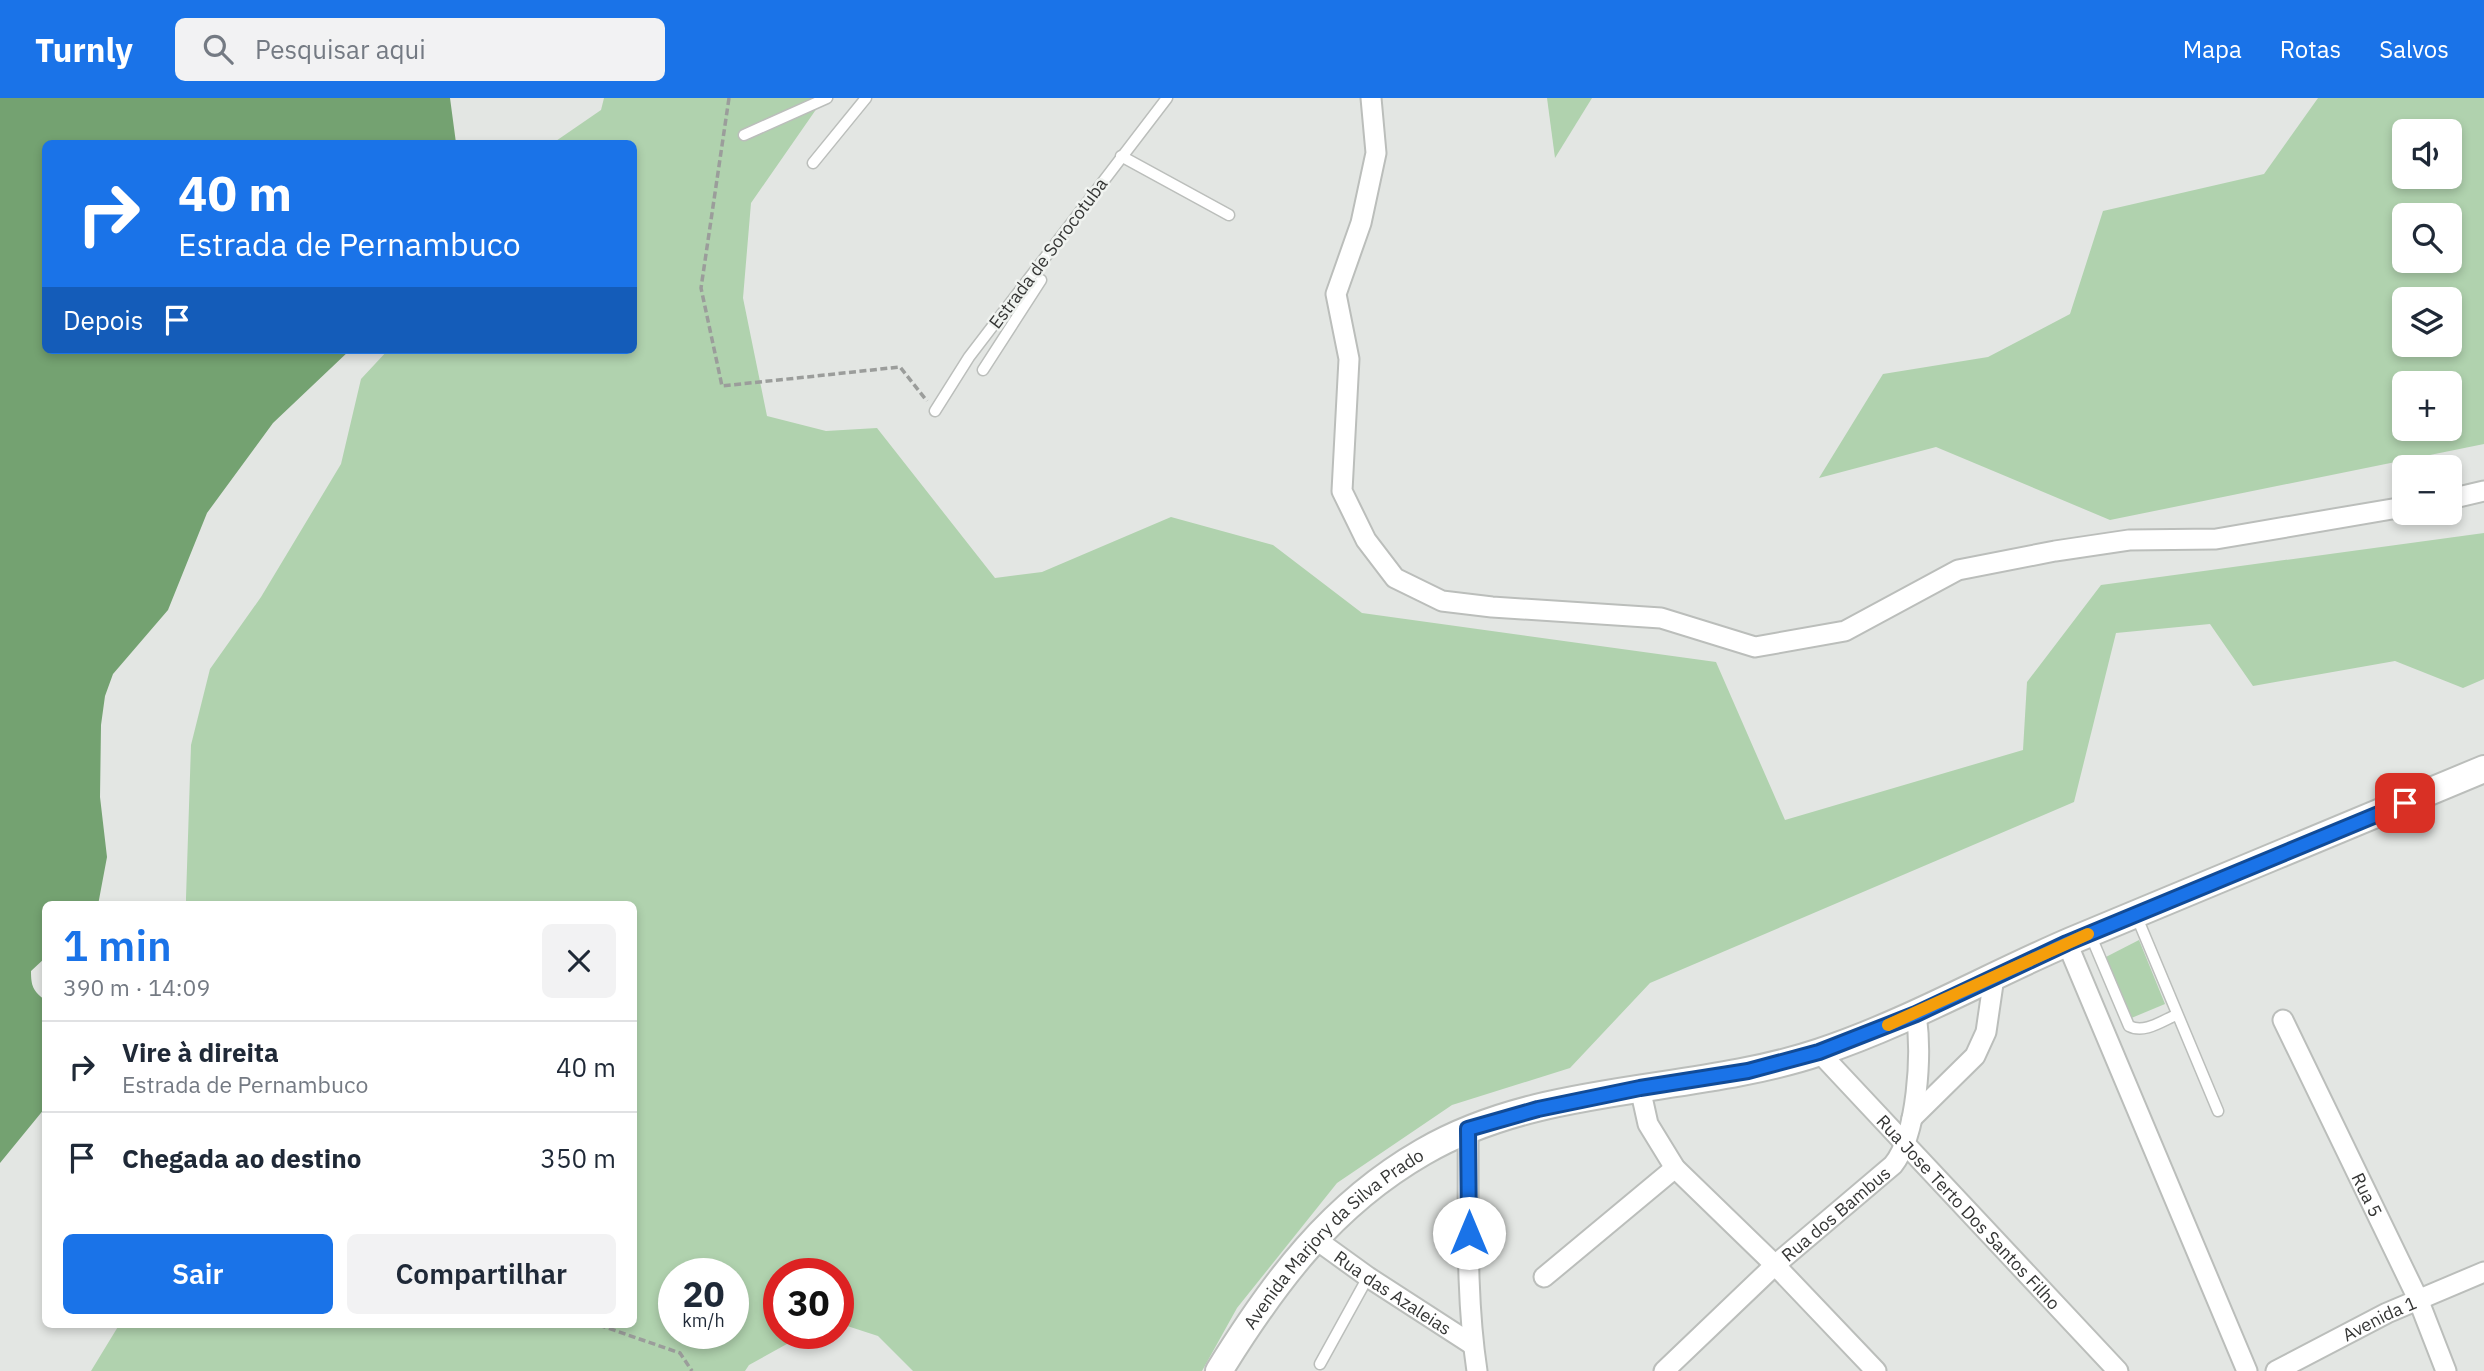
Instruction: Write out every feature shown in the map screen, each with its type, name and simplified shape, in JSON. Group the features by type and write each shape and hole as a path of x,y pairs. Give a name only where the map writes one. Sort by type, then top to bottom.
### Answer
{"main road":[{"name":"Avenida Marjory da Silva Prado","path":"1219,1371 1269,1295 1314,1238 1350,1203 1387,1174 1425,1150 1468,1129 1528,1111 1640,1088 1748,1071 1819,1052 1916,1014 2078,938 2484,769"}],"street":[{"path":"1371,98 1376,153 1361,223 1336,294 1349,359 1342,491 1366,540 1395,579 1442,601 1492,607 1661,618 1755,647 1845,631 1958,570 2129,540 2216,539 2392,509"},
{"path":"2462,496 2484,491"},
{"path":"2078,938 2247,1371"},
{"path":"1912,1118 1975,1056 1986,1032 1994,977"},
{"name":"Rua dos Bambus","path":"1664,1371 1775,1265 1893,1165 1906,1146 1912,1118 1918,1058 1916,1014"},
{"name":"Rua 5","path":"2283,1020 2418,1298 2446,1371"},
{"name":"Rua Jose Terto Dos Santos Filho","path":"1819,1052 2118,1371"},
{"path":"1640,1088 1648,1124 1675,1168 1775,1265 1876,1371"},
{"path":"1468,1129 1473,1345 1477,1371"},
{"path":"1544,1277 1675,1168"},
{"name":"Rua das Azaleias","path":"1314,1238 1368,1277 1473,1345"},
{"name":"Avenida 1","path":"2276,1371 2418,1298 2484,1272"}],"lane":[{"path":"744,135 827,98"},
{"path":"813,163 866,98"},
{"name":"Estrada de Sorocotuba","path":"935,411 978,345 1167,98"},
{"path":"1121,156 1229,215"},
{"path":"983,370 1041,280"},
{"path":"978,345 994,353"},
{"path":"2136,914 2218,1111"},
{"path":"2078,938 2129,1026 2145,1028 2176,1014"},
{"path":"1320,1364 1368,1277"}],"path":[{"path":"729,98 701,288 722,386 900,367 935,411"},
{"path":"608,1328 680,1353 692,1371"}],"shaded area":[{"path":"0,98 450,98 456,140 42,140 42,354 346,354 273,423 207,513 168,610 113,674 105,696 101,725 100,797 107,857 99,901 42,901 42,961 31,971 34,988 42,997 42,1112 0,1163"},
{"path":"604,98 824,98 751,203 743,298 767,416 826,431 877,428 995,578 1042,572 1171,517 1273,545 1362,613 1716,662 1785,820 2023,750 2027,682 2101,585 2484,533 2484,679 2463,688 2395,661 2253,686 2210,624 2116,633 2074,802 1650,983 1570,1068 1452,1105 1337,1183 1237,1308 1202,1371 913,1371 878,1336 854,1328 854,1258 763,1258 763,1349 778,1349 749,1365 745,1371 91,1371 117,1328 637,1328 637,901 186,901 191,745 210,669 261,597 341,464 361,379 384,354 637,354 637,140 557,140 601,110"},
{"path":"1547,98 1592,98 1555,158"},
{"path":"2318,98 2484,98 2484,444 2430,455 2392,455 2392,463 2110,520 1936,447 1819,478 1883,374 1988,357 2070,314 2103,211 2264,174"},
{"path":"2139,940 2165,1004 2129,1019 2102,959"}],"slow traffic":[{"path":"1888,1025 2088,934"}],"route":[{"path":"1469,1233 1468,1129 1538,1109 1640,1088 1748,1071 1819,1052 1916,1014 2067,943 2405,803"}]}
